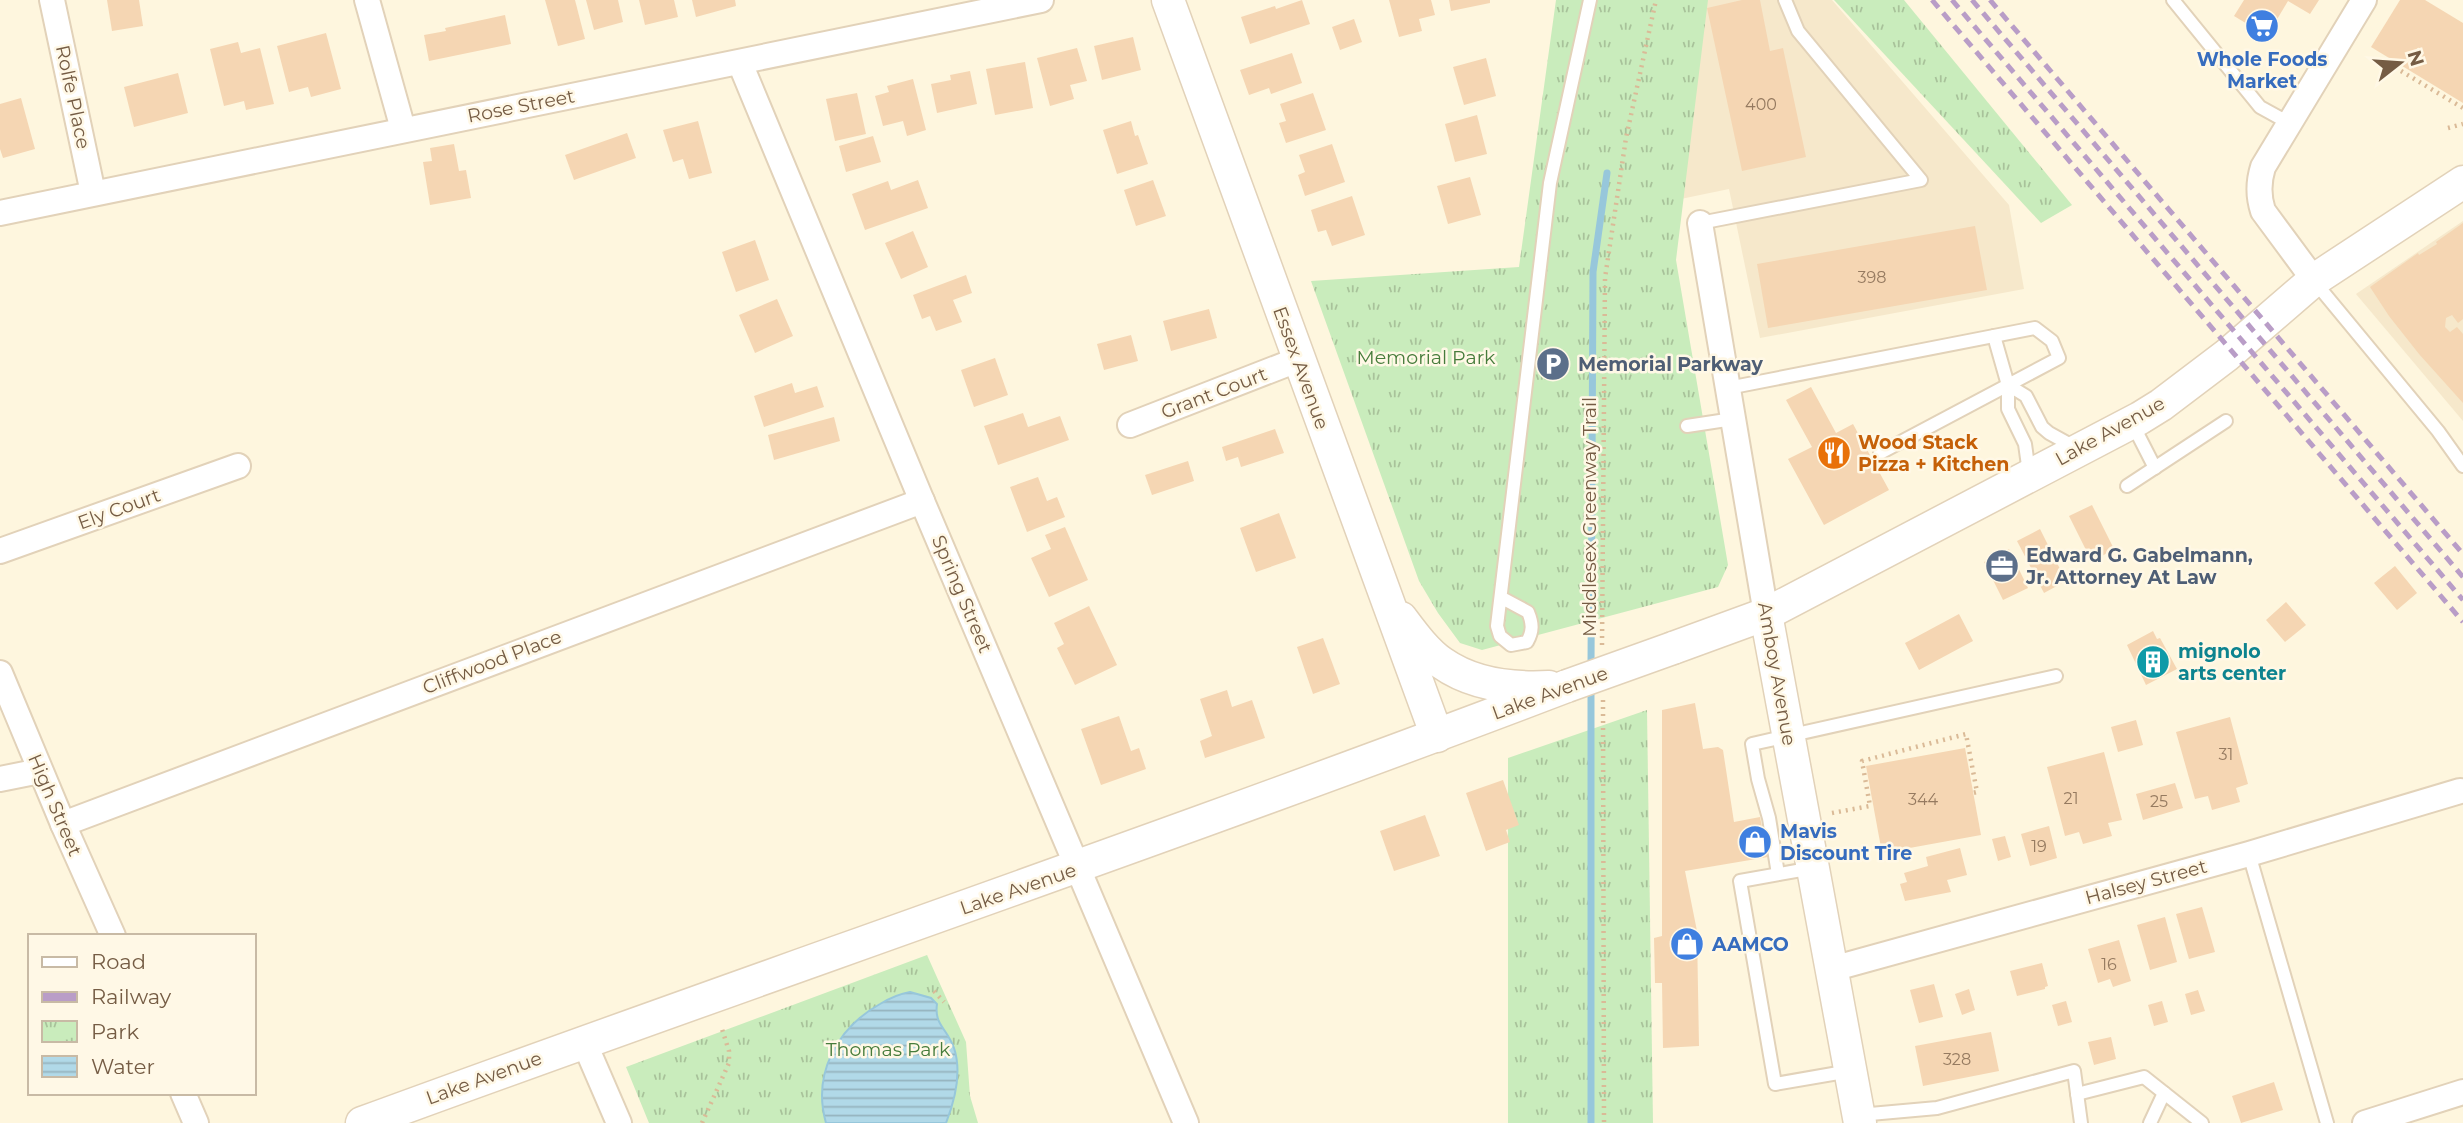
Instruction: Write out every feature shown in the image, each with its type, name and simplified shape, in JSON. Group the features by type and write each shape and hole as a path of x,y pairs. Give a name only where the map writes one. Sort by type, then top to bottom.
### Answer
{"street":[{"name":"Rolfe Place","path":"52,0 93,193"},
{"path":"367,0 403,129"},
{"name":"Rose Street","path":"0,213 1041,0"},
{"name":"Essex Avenue","path":"1168,0 1297,360 1437,736"},
{"path":"2314,280 2270,224 2259,200 2259,178 2263,167 2364,0"},
{"name":"Spring Street","path":"740,63 922,501 1186,1123"},
{"name":"Lake Avenue","path":"362,1123 1078,867 1766,614 2161,405 2227,355 2314,280 2463,182"},
{"name":"Amboy Avenue","path":"1700,223 1766,614 1859,1119"},
{"name":"Grant Court","path":"1130,425 1297,360"},
{"name":"Ely Court","path":"0,551 239,466"},
{"name":"Cliffwood Place","path":"63,824 922,501"},
{"path":"1388,602 1441,663 1465,675 1496,685 1535,688 1567,686"},
{"name":"High Street","path":"0,673 112,934"},
{"path":"0,779 40,771"},
{"name":"Halsey Street","path":"1832,969 2249,854 2461,791"},
{"path":"584,1042 619,1123"},
{"path":"2380,1121 2463,1092"},
{"path":"184,1095 196,1123"}],"lane":[{"path":"1502,598 1550,183 1590,0"},
{"path":"1700,223 1921,180 1798,31 1785,0"},
{"path":"2173,0 2260,107 2289,123"},
{"path":"2314,280 2431,421 2463,466"},
{"path":"1728,388 2035,328 2052,341 2059,358 1880,453"},
{"path":"1994,336 2008,385 2008,409 2025,444 2029,474"},
{"path":"2008,385 2026,396 2042,426 2049,433 2078,449"},
{"path":"1687,426 1733,419"},
{"path":"2127,486 2226,421"},
{"path":"2132,422 2155,468"},
{"path":"1778,874 1769,818 1752,744 2056,676"},
{"path":"2249,854 2326,1123"},
{"path":"1813,868 1740,881 1775,1084 1850,1071"},
{"path":"1859,1119 1937,1108 2074,1071 2081,1123"},
{"path":"2077,1094 2144,1077 2202,1123"},
{"path":"2150,1123 2164,1093"}],"path":[{"name":"Middlesex Greenway Trail","path":"1602,655 1605,278 1626,138 1656,0"},
{"path":"2401,71 2463,108"},
{"path":"2448,128 2463,124"},
{"path":"1603,695 1604,1123"},
{"path":"1832,813 1870,806 1862,761 1966,734 1977,792 1973,793"},
{"path":"934,991 944,1002"},
{"path":"702,1123 729,1063 729,1051 721,1026"}],"shaded area":[{"path":"1699,0 1832,0 2009,205 2024,289 1760,338 1729,189 1671,201"},
{"path":"2463,221 2463,421 2356,294"}],"green space":[{"name":"Memorial Park","path":"1556,0 1708,0 1676,260 1728,565 1718,587 1482,650 1460,643 1419,581 1311,281 1519,267"},
{"path":"1834,0 1904,0 2072,205 2041,223"},
{"path":"1647,710 1653,1123 1508,1123 1508,758"},
{"name":"Thomas Park","path":"927,955 966,1042 970,1096 978,1123 649,1123 626,1067"}],"water":[{"path":"910,992 931,998 937,1004 937,1017 954,1048 956,1086 946,1123 826,1123 822,1087 832,1054 840,1039 865,1014 891,998"}],"building":[{"path":"107,0 139,0 143,26 112,31"},
{"path":"545,0 575,0 585,39 558,46"},
{"path":"586,0 618,0 623,22 594,30"},
{"path":"639,0 674,0 678,17 645,25"},
{"path":"692,0 735,0 736,6 696,17"},
{"path":"1302,0 1310,24 1250,44 1241,17"},
{"path":"1389,0 1431,0 1435,15 1419,19 1422,31 1399,37"},
{"path":"1449,0 1490,0 1490,3 1451,11"},
{"path":"1742,0 1760,0 1770,51 1783,48 1806,157 1742,171 1707,8"},
{"name":"Whole Foods Market","path":"2244,0 2319,0 2310,14 2288,1 2267,36 2234,16"},
{"path":"2400,0 2425,0 2463,23 2463,103 2371,47"},
{"path":"505,15 511,44 429,61 424,35"},
{"path":"1354,19 1362,42 1340,50 1332,27"},
{"path":"326,33 341,89 311,97 308,87 289,92 277,46"},
{"path":"1133,37 1141,70 1102,80 1094,46"},
{"path":"238,42 241,53 260,48 274,104 246,110 244,101 224,106 210,49"},
{"path":"1077,48 1087,81 1070,85 1074,99 1050,106 1037,58"},
{"path":"1292,53 1302,83 1271,94 1269,88 1249,95 1240,70"},
{"path":"1486,58 1496,96 1464,105 1453,67"},
{"path":"1025,62 1033,108 995,115 986,69"},
{"path":"970,71 977,104 937,113 931,84 951,80 950,75"},
{"path":"178,73 188,113 134,127 124,87"},
{"path":"913,79 926,130 907,136 903,121 883,126 875,96 889,92 887,86"},
{"path":"857,93 866,134 835,141 826,99"},
{"path":"1313,93 1326,130 1286,143 1279,123 1286,121 1280,104"},
{"path":"21,98 35,149 3,158 0,149 0,104"},
{"path":"1477,115 1487,154 1455,162 1445,124"},
{"path":"698,121 712,173 689,179 683,159 673,162 663,130"},
{"path":"1131,121 1148,164 1117,174 1103,130"},
{"path":"627,133 636,158 574,180 565,155"},
{"path":"873,136 881,162 846,172 839,146"},
{"path":"454,144 459,171 466,170 471,198 430,205 423,162 432,161 430,148"},
{"path":"1332,144 1345,182 1305,196 1298,175 1305,172 1299,155"},
{"path":"1470,177 1481,215 1448,224 1437,186"},
{"path":"918,180 928,208 865,230 852,194 888,181 891,190"},
{"path":"1153,180 1166,216 1136,226 1124,190"},
{"path":"1352,196 1365,235 1332,246 1326,230 1318,232 1311,210"},
{"path":"2463,223 2463,319 2458,323 2452,315 2446,318 2445,327 2450,332 2457,327 2463,334 2463,403 2419,354 2370,287 2418,253 2419,255 2437,244 2436,242"},
{"path":"1975,226 1987,290 1768,328 1757,264"},
{"path":"913,231 928,267 901,279 885,243"},
{"path":"755,240 769,280 736,292 722,252"},
{"path":"966,275 972,293 953,300 962,322 936,331 930,316 922,319 913,295"},
{"path":"777,299 793,336 755,353 739,315"},
{"path":"1209,309 1217,338 1171,351 1163,321"},
{"path":"1131,335 1138,361 1104,370 1097,344"},
{"path":"995,358 1008,395 974,407 961,370"},
{"path":"792,383 795,393 817,386 824,407 764,427 754,396"},
{"name":"Wood Stack Pizza + Kitchen","path":"1811,387 1836,433 1853,424 1889,490 1824,525 1788,459 1812,447 1786,400"},
{"path":"1023,413 1028,427 1060,416 1069,440 998,465 984,426"},
{"path":"834,417 840,441 774,460 768,435"},
{"path":"1275,429 1284,453 1241,467 1238,457 1226,461 1222,447"},
{"path":"1188,461 1194,481 1152,495 1145,475"},
{"path":"1038,477 1047,501 1057,497 1065,517 1027,532 1010,487"},
{"path":"2092,505 2114,549 2102,556 2099,550 2089,556 2069,516"},
{"path":"1279,513 1296,558 1256,572 1240,528"},
{"path":"1065,527 1088,580 1049,597 1031,558 1051,549 1045,535"},
{"path":"2040,529 2066,581 2044,593 2017,541"},
{"path":"2009,549 2028,588 2003,600 1984,562"},
{"path":"2395,566 2417,593 2397,610 2374,583"},
{"path":"2286,602 2306,625 2285,642 2266,620"},
{"path":"1089,606 1117,665 1075,685 1057,648 1064,644 1054,623"},
{"path":"1959,614 1973,641 1919,670 1905,643"},
{"name":"mignolo arts center","path":"2153,631 2157,639 2160,638 2177,669 2146,685 2127,645"},
{"path":"1323,638 1340,684 1313,694 1297,647"},
{"path":"1227,690 1232,707 1252,700 1265,738 1205,758 1200,741 1212,736 1200,699"},
{"path":"1695,703 1703,749 1718,747 1723,750 1734,822 1760,817 1768,857 1685,871 1697,931 1699,1046 1663,1048 1662,983 1655,983 1654,938 1662,936 1662,710"},
{"path":"1119,716 1131,751 1139,748 1146,769 1101,785 1081,729"},
{"path":"2230,717 2248,784 2236,788 2240,802 2212,810 2208,796 2195,799 2176,732"},
{"path":"2136,720 2143,745 2118,752 2111,727"},
{"path":"1965,748 1981,835 1882,853 1866,766"},
{"path":"2104,752 2122,820 2108,823 2112,836 2083,844 2079,832 2065,836 2047,767"},
{"path":"1503,780 1519,825 1506,830 1510,842 1486,851 1466,793"},
{"path":"2175,783 2183,808 2143,820 2136,794"},
{"path":"1425,815 1440,856 1394,871 1380,831"},
{"path":"2049,826 2057,858 2030,866 2021,834"},
{"path":"2005,836 2011,857 1998,861 1992,839"},
{"path":"1960,848 1967,875 1947,880 1951,892 1905,901 1900,884 1907,882 1904,873 1928,866 1926,857"},
{"path":"2202,907 2215,952 2189,959 2176,914"},
{"path":"2165,917 2177,962 2150,970 2137,925"},
{"path":"2119,940 2131,981 2113,987 2110,979 2098,983 2088,949"},
{"path":"2042,963 2048,986 2017,996 2010,971"},
{"path":"1934,984 1943,1017 1919,1023 1910,990"},
{"path":"1969,989 1975,1010 1962,1015 1955,994"},
{"path":"2198,990 2205,1011 2191,1015 2185,994"},
{"path":"2066,1001 2072,1022 2058,1026 2052,1005"},
{"path":"2162,1001 2168,1022 2154,1026 2148,1005"},
{"path":"1991,1032 1999,1071 1923,1086 1915,1046"},
{"path":"2111,1037 2116,1059 2094,1065 2088,1042"},
{"path":"2274,1082 2283,1110 2241,1123 2232,1096"}],"waterway":[{"path":"1591,667 1593,272 1607,173"},
{"path":"1591,686 1591,1123"}],"railway":[{"path":"1932,0 2463,622"},
{"path":"1952,0 2463,600"},
{"path":"1972,0 2463,577"},
{"path":"1990,0 2463,554"}],"place":[{"name":"Whole Foods Market","path":"2262,26"},
{"name":"Memorial Parkway","path":"1553,364"},
{"name":"Wood Stack Pizza + Kitchen","path":"1834,453"},
{"name":"Edward G. Gabelmann, Jr. Attorney At Law","path":"2002,566"},
{"name":"mignolo arts center","path":"2153,662"},
{"name":"Mavis Discount Tire","path":"1755,842"},
{"name":"AAMCO","path":"1687,944"}]}
